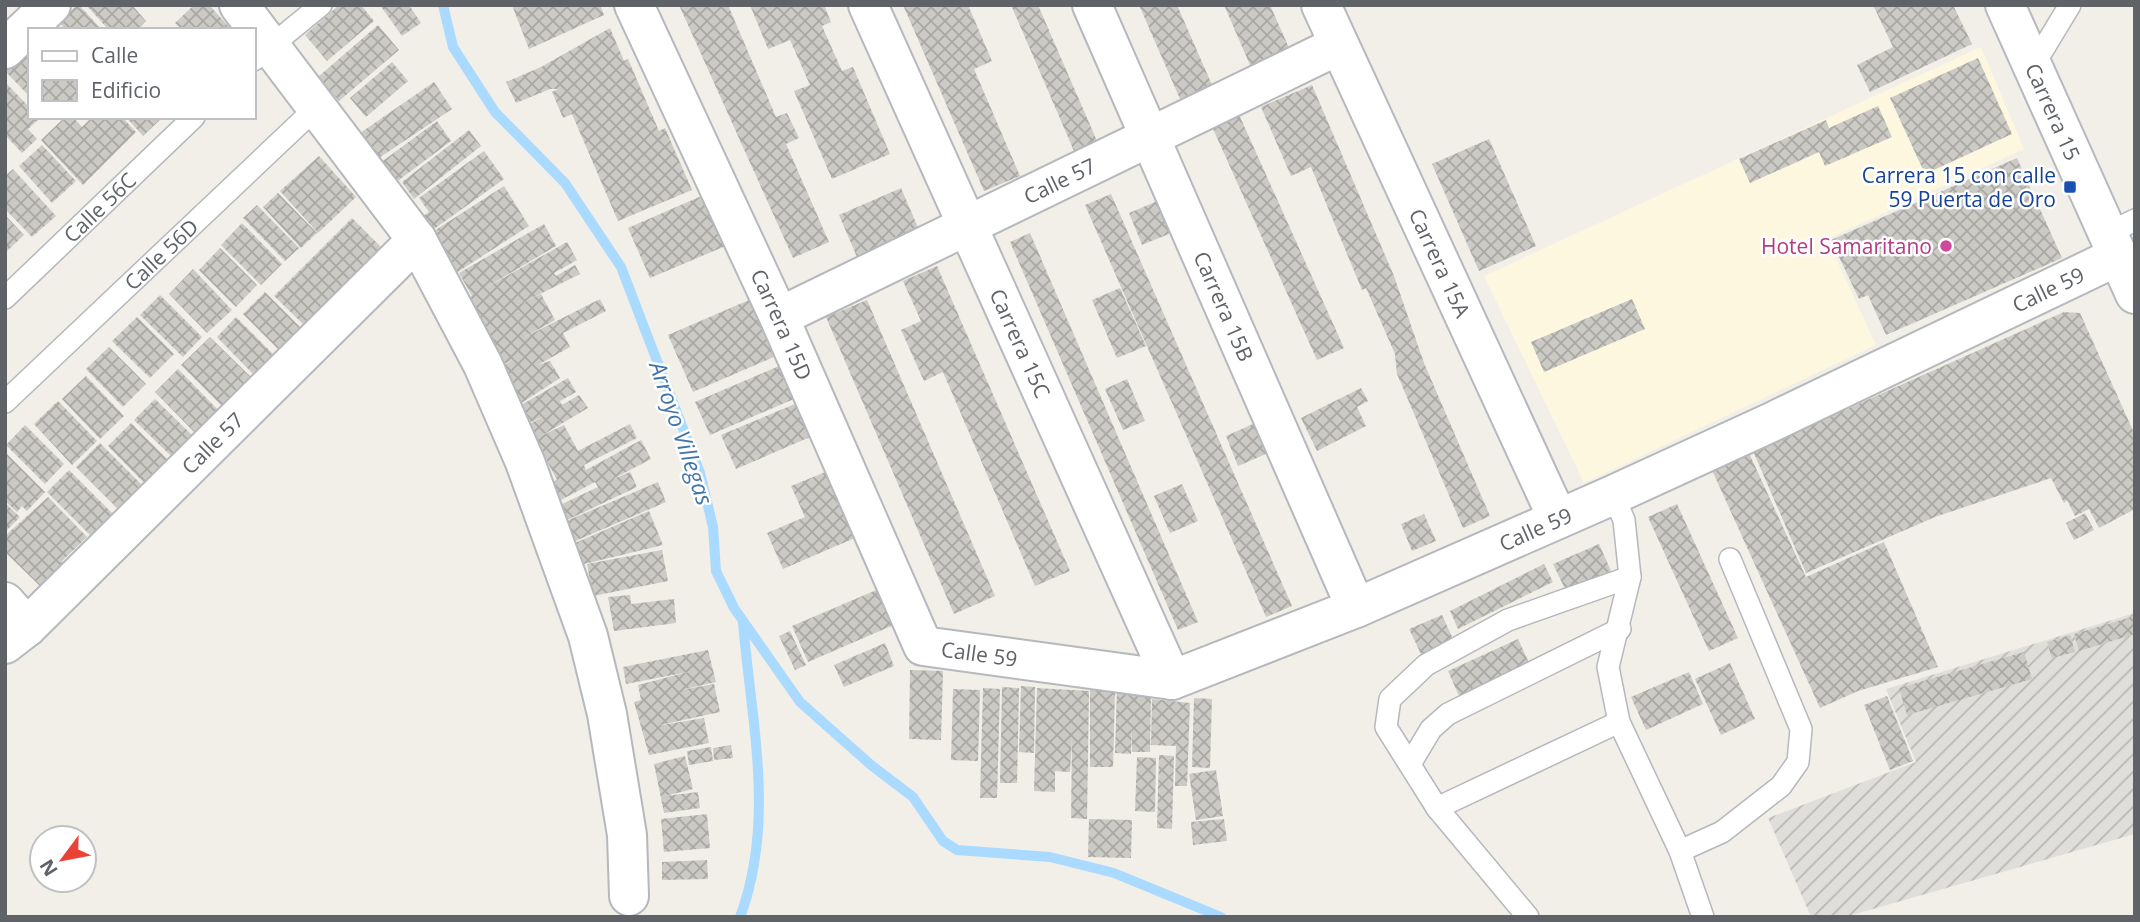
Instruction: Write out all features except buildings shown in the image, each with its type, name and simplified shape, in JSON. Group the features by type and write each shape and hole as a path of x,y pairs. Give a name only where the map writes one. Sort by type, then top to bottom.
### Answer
{"street":[{"path":"5,49 51,5"},
{"path":"239,5 250,28"},
{"name":"Carrera 15D","path":"634,5 779,317 923,646"},
{"name":"Carrera 15C","path":"868,5 1172,680"},
{"name":"Carrera 15B","path":"1092,5 1356,608"},
{"name":"Carrera 15A","path":"1321,5 1558,519"},
{"name":"Carrera 15","path":"2005,5 2033,66 2126,246 2135,294"},
{"name":"Calle 57","path":"779,317 969,228 1150,136 1339,45"},
{"path":"262,53 317,107 417,240 488,377 525,462 588,636 607,714 628,835 629,896"},
{"name":"Calle 57","path":"12,625 417,240"},
{"name":"Calle 59","path":"923,646 1172,680 1356,608 1613,495 1772,422 2126,246"}],"lane":[{"path":"262,53 321,5"},
{"path":"2033,66 2070,5"},
{"name":"Calle 56D","path":"5,402 317,107"},
{"name":"Calle 56C","path":"5,298 192,119"},
{"path":"1613,495 1624,520 1630,577 1620,629 1608,667 1619,722 1680,851 1703,917"},
{"path":"1680,851 1722,832 1781,786 1798,762 1801,729 1730,559"},
{"path":"1528,917 1437,808 1387,727 1390,699 1426,665 1508,620 1630,577"},
{"path":"1410,764 1431,729 1447,714 1620,629"},
{"path":"1437,808 1619,722"}],"shaded area":[{"path":"1981,47 2024,149 1827,239 1876,345 1584,483 1484,276"},
{"path":"2135,613 2135,834 1845,917 1811,917 1768,818 1916,762 1886,689"}],"waterway":[{"name":"Arroyo Villegas","path":"443,5 453,47 495,112 565,183 621,267 700,473 713,527 716,571 734,608 800,702 871,765 913,797 943,841 957,850 1050,857 1114,873 1221,917"},
{"path":"740,917 751,881 759,808 755,734 743,622"}],"place":[{"name":"Carrera 15 con calle 59 Puerta de Oro","path":"2070,187"},
{"name":"Hotel Samaritano","path":"1946,246"}]}
